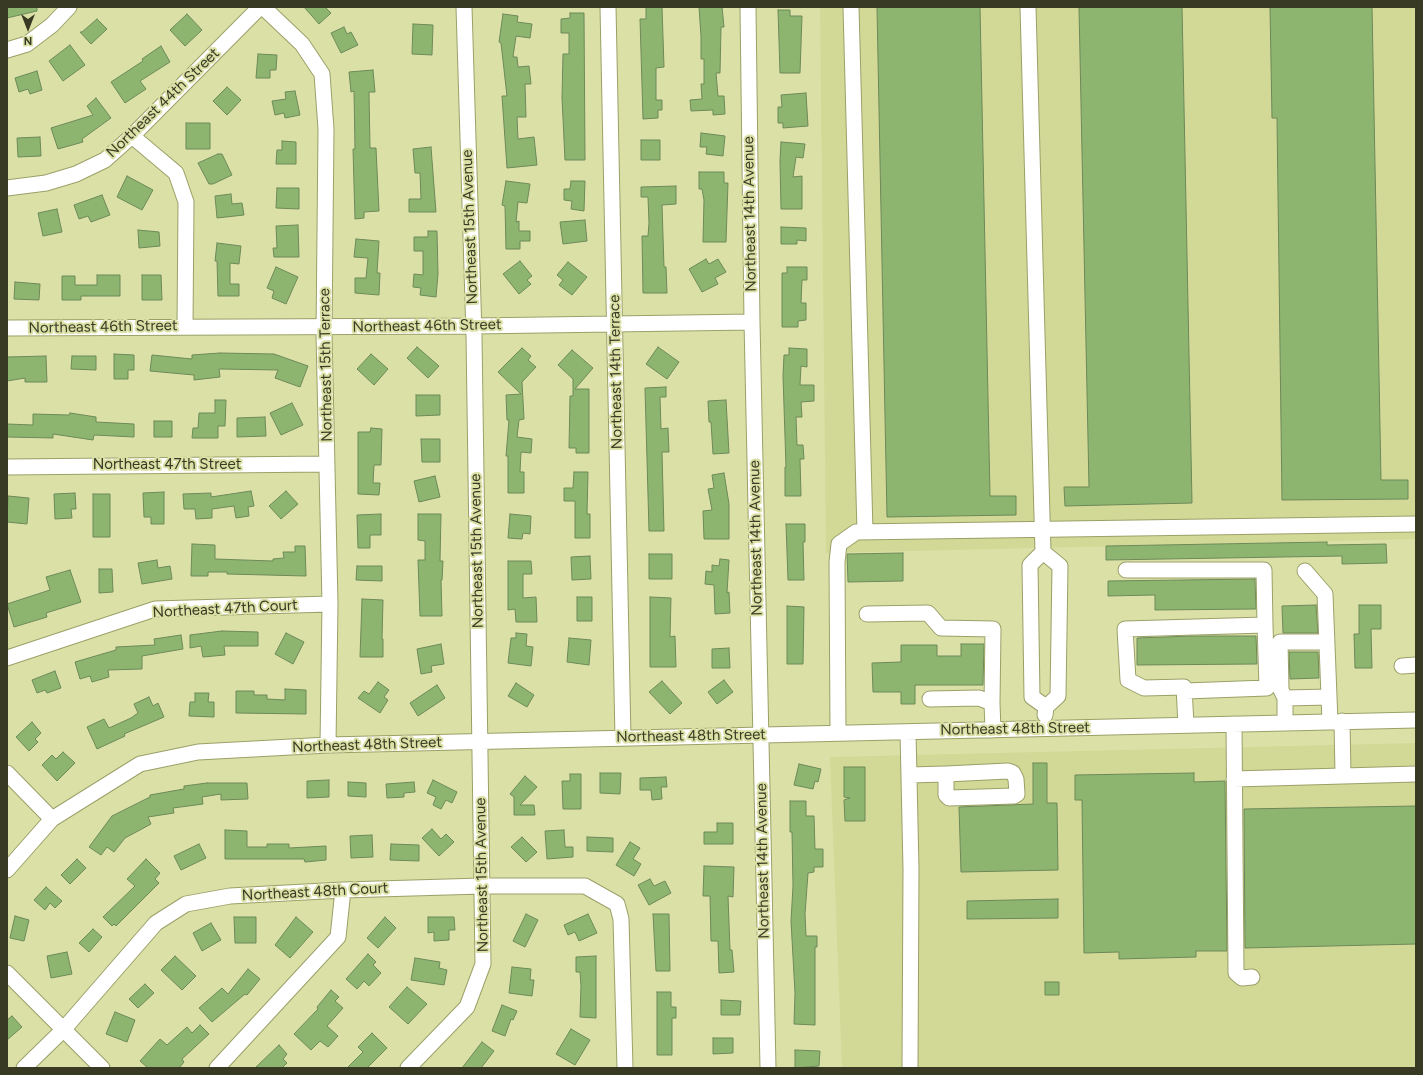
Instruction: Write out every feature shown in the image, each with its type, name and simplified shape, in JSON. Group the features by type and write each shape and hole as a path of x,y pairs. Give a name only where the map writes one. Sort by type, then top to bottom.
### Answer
{"street":[{"path":"7,50 27,44 52,25 69,7"},
{"name":"Northeast 44th Street","path":"7,188 46,183 76,174 105,160 132,136 262,7"},
{"name":"Northeast 15th Terrace","path":"262,7 302,44 322,74 326,129 324,327 330,604 328,745"},
{"name":"Northeast 15th Avenue","path":"408,1068 467,1007 482,964 473,326 464,7"},
{"name":"Northeast 14th Terrace","path":"608,7 623,738"},
{"name":"Northeast 14th Avenue","path":"748,7 752,322 768,1068"},
{"path":"851,7 865,532"},
{"path":"1028,7 1043,552 1030,565 1032,697 1046,707"},
{"path":"132,136 176,174 186,202 185,327"},
{"name":"Northeast 46th Street","path":"7,328 473,326 752,322"},
{"name":"Northeast 47th Street","path":"7,467 327,464"},
{"path":"838,733 837,562 839,544 856,532 1416,524"},
{"path":"1043,552 1060,566 1058,696 1046,707 1046,728"},
{"path":"1126,570 1264,570 1268,688 1185,691"},
{"path":"1305,571 1325,594 1329,697 1336,722 1343,776"},
{"name":"Northeast 47th Court","path":"7,658 155,609 330,604"},
{"path":"867,614 928,613 941,628 992,629 993,730"},
{"path":"1186,725 1184,687 1144,688 1128,680 1125,629 1266,625"},
{"path":"1285,723 1285,698 1281,690 1280,642 1327,642"},
{"path":"1285,698 1329,697"},
{"path":"930,699 979,698 992,703"},
{"name":"Northeast 48th Street","path":"7,870 52,819 140,764 198,752 328,745 480,741 1416,720"},
{"path":"1234,724 1236,973 1242,978 1252,977"},
{"path":"908,732 911,870 910,1068"},
{"path":"7,773 52,819"},
{"path":"909,775 946,774"},
{"path":"1234,779 1416,774"},
{"name":"Northeast 48th Court","path":"24,1068 63,1030 156,923 186,904 230,896 344,890 482,886 585,886 617,904 621,919 624,1067"},
{"path":"217,1068 338,937 344,890"},
{"path":"7,973 102,1068"}],"shaded area":[{"path":"820,7 1416,7 1416,539 826,553"},
{"path":"1416,743 1416,1068 842,1068 830,757"}],"building":[{"path":"7,7 37,7 37,11 7,18"},
{"path":"304,7 325,7 331,13 319,24"},
{"path":"646,7 662,7 664,67 656,68 656,100 662,100 662,110 658,110 658,118 643,119 640,19 646,19"},
{"path":"699,7 722,7 724,27 721,27 720,73 716,73 718,96 724,96 725,114 713,115 713,110 691,111 690,100 702,99 701,84 704,84 704,59 701,59"},
{"path":"877,7 980,7 990,496 1016,496 1016,515 887,517"},
{"path":"1079,7 1182,7 1192,503 1065,506 1064,487 1089,487"},
{"path":"1270,7 1372,7 1381,480 1408,480 1408,499 1282,500 1277,118 1272,118"},
{"path":"778,10 790,10 790,16 802,16 800,73 780,73"},
{"path":"570,13 584,13 585,160 565,160 562,98 563,54 569,54 569,33 561,33 561,19 570,18"},
{"path":"187,14 202,30 185,46 170,30"},
{"path":"503,14 518,16 517,22 532,24 530,38 516,36 513,57 517,57 518,67 529,66 531,84 525,84 526,117 517,117 518,139 534,137 537,165 507,168 502,96 507,96 501,43 499,42"},
{"path":"97,19 107,29 91,44 80,32 82,32"},
{"path":"413,24 433,25 432,55 412,54"},
{"path":"344,27 347,34 351,32 358,45 341,53 331,33"},
{"path":"70,45 85,65 63,81 49,61"},
{"path":"161,46 170,62 140,81 146,89 125,103 111,82 143,61 142,59"},
{"path":"258,54 277,55 276,70 270,70 270,78 256,78"},
{"path":"373,70 375,92 369,92 370,148 376,148 379,211 364,212 364,218 355,219 353,149 355,149 354,91 351,92 349,72"},
{"path":"37,71 42,90 30,94 28,89 19,92 15,78"},
{"path":"227,87 241,100 227,115 213,101"},
{"path":"295,91 300,115 285,118 284,113 275,115 272,101 286,99 285,92"},
{"path":"806,93 808,126 783,128 783,123 778,123 778,107 782,107 781,95"},
{"path":"96,98 111,118 82,139 83,142 58,149 51,128 93,115 87,106"},
{"path":"186,123 210,123 210,149 186,149"},
{"path":"701,133 725,136 723,156 706,154 707,147 700,147"},
{"path":"40,137 41,156 18,157 17,138"},
{"path":"641,140 660,140 660,160 641,160"},
{"path":"282,141 296,142 296,164 276,164 277,150 282,150"},
{"path":"781,142 805,144 803,158 796,157 793,177 802,176 802,209 781,209"},
{"path":"431,147 436,212 409,212 409,199 421,199 420,173 415,173 413,149"},
{"path":"218,154 222,154 232,175 213,184 209,184 198,163"},
{"path":"699,172 724,172 724,183 728,183 726,242 703,242 704,200 702,189 699,189"},
{"path":"127,176 153,190 142,210 117,197"},
{"path":"506,181 530,184 527,203 518,202 516,222 519,221 519,231 530,231 530,241 520,241 520,249 506,249 505,206 502,205"},
{"path":"571,181 585,181 584,211 571,209 572,201 564,200 564,189 570,189"},
{"path":"676,186 676,204 662,205 664,267 666,267 667,293 643,293 642,236 648,236 649,223 648,197 641,197 641,187"},
{"path":"277,188 299,188 299,209 276,208"},
{"path":"231,194 232,204 242,203 244,215 217,218 215,196"},
{"path":"102,195 110,215 91,222 88,216 79,219 74,205"},
{"path":"57,209 62,232 43,236 38,213"},
{"path":"585,220 587,241 563,244 560,222"},
{"path":"298,225 299,257 274,257 273,248 277,248 276,226"},
{"path":"781,227 806,228 806,241 797,240 797,244 781,244"},
{"path":"138,230 159,232 160,246 139,248"},
{"path":"428,231 437,231 438,274 436,297 420,295 421,288 413,287 414,274 423,275 423,251 414,251 414,237 428,237"},
{"path":"356,239 379,241 377,273 380,273 379,295 355,293 355,278 366,278 368,258 354,257"},
{"path":"217,243 241,246 239,264 230,263 230,284 239,284 239,296 218,296 217,261 215,261"},
{"path":"706,259 709,264 718,259 726,272 715,278 718,284 702,292 689,269"},
{"path":"520,261 532,276 527,280 531,284 519,294 503,274"},
{"path":"568,262 587,277 572,295 559,285 563,280 557,275"},
{"path":"276,267 298,277 286,304 272,298 274,291 267,288"},
{"path":"787,267 807,267 807,280 802,280 801,303 806,303 806,320 798,321 798,327 782,327 782,273 787,273"},
{"path":"97,275 120,275 120,296 81,296 81,300 62,300 62,276 75,276 75,285 97,285"},
{"path":"142,275 161,275 162,300 142,300"},
{"path":"15,282 40,284 39,300 14,299"},
{"path":"417,347 439,366 428,378 407,358"},
{"path":"658,347 679,362 667,379 646,364"},
{"path":"522,348 531,356 528,360 536,367 522,382 524,419 519,420 517,437 532,439 531,453 521,452 520,472 524,472 524,493 508,493 508,456 506,456 509,420 507,420 506,395 521,394 498,372"},
{"path":"789,348 807,349 807,367 801,366 800,385 814,385 814,401 801,402 802,417 796,417 797,445 803,445 804,459 800,459 801,496 785,496 786,467 783,376 784,355 789,355"},
{"path":"572,350 593,368 575,389 589,389 589,453 576,453 576,448 569,448 570,396 573,396 573,379 558,365"},
{"path":"220,353 274,354 308,366 300,387 275,378 278,370 219,369 220,377 194,380 194,375 150,371 152,355 192,359 192,355"},
{"path":"114,354 134,355 134,370 128,370 128,379 114,379"},
{"path":"371,354 388,369 374,385 357,369"},
{"path":"46,356 47,382 25,382 25,378 7,381 7,357"},
{"path":"72,356 96,356 96,370 71,369"},
{"path":"666,387 666,397 660,397 661,429 668,428 669,452 662,452 664,531 649,531 645,388"},
{"path":"416,395 440,395 440,415 416,416"},
{"path":"215,400 226,400 225,426 218,426 218,438 192,438 193,428 198,428 199,413 215,413"},
{"path":"726,400 729,453 713,454 708,401"},
{"path":"292,403 303,425 281,435 270,413"},
{"path":"70,413 96,417 96,422 134,424 134,437 94,435 93,440 53,434 53,438 7,437 7,424 33,425 33,414 69,415"},
{"path":"265,417 266,436 237,437 237,418"},
{"path":"154,421 172,421 172,437 154,437"},
{"path":"371,428 382,429 381,465 374,465 373,483 380,483 379,495 358,494 358,432 370,432"},
{"path":"421,439 440,439 440,462 422,462"},
{"path":"574,472 588,472 587,514 590,514 590,538 575,538 575,501 564,501 564,488 573,488"},
{"path":"724,473 729,504 729,539 704,539 703,511 712,510 708,489 714,488 712,475"},
{"path":"435,476 440,497 419,502 414,481"},
{"path":"251,491 254,506 248,507 249,516 236,518 234,506 212,509 212,518 196,519 195,509 184,509 183,494 211,493 211,497"},
{"path":"286,491 298,504 281,519 269,506"},
{"path":"164,492 164,524 151,524 151,517 144,517 143,493"},
{"path":"75,493 76,509 71,509 72,518 55,519 54,494"},
{"path":"93,494 110,494 110,537 93,537"},
{"path":"8,496 29,498 27,524 7,522"},
{"path":"381,514 381,535 370,535 370,548 358,548 357,515"},
{"path":"418,514 441,514 440,561 443,561 441,580 442,616 420,616 418,560 425,560 425,541 418,540"},
{"path":"510,514 531,516 530,534 523,533 522,539 508,538"},
{"path":"786,524 805,524 805,542 803,542 804,580 788,580"},
{"path":"1327,542 1327,545 1386,544 1387,563 1342,564 1342,556 1106,560 1106,546"},
{"path":"192,544 215,545 215,559 273,561 273,559 284,558 283,552 295,552 295,546 305,546 306,576 227,574 227,572 208,572 208,576 191,576"},
{"path":"903,553 903,581 848,582 847,554"},
{"path":"649,554 672,554 672,579 649,579"},
{"path":"590,556 591,579 572,580 571,557"},
{"path":"720,559 729,560 727,593 729,592 730,613 715,614 714,585 705,584 706,571 712,572 712,565 719,566"},
{"path":"157,560 158,568 170,566 172,579 142,584 138,563"},
{"path":"508,561 531,561 532,574 523,574 523,598 536,597 537,622 516,622 515,609 508,610"},
{"path":"357,566 382,566 382,581 356,580"},
{"path":"99,569 112,569 113,592 99,593"},
{"path":"70,570 81,602 46,613 47,617 14,627 7,604 50,590 46,577"},
{"path":"1255,579 1256,609 1155,610 1155,595 1108,596 1108,581"},
{"path":"577,597 592,597 592,621 577,621"},
{"path":"650,597 671,598 670,637 675,636 676,667 650,667"},
{"path":"362,599 383,600 383,657 360,657"},
{"path":"1316,605 1318,633 1283,633 1282,606"},
{"path":"1359,605 1381,605 1381,629 1371,629 1372,668 1355,668 1354,634 1359,634"},
{"path":"787,606 804,607 803,664 787,664"},
{"path":"222,631 258,632 258,646 224,646 225,655 203,657 201,646 190,648 190,635"},
{"path":"286,633 304,642 293,664 275,654"},
{"path":"516,633 527,634 526,646 533,647 531,666 508,663 511,638 516,638"},
{"path":"181,635 183,649 142,656 142,669 108,670 109,677 92,682 90,676 80,679 75,662 116,650 116,647 155,645 154,639"},
{"path":"1256,636 1257,664 1137,665 1137,638"},
{"path":"569,638 591,640 589,665 567,662"},
{"path":"441,644 444,664 431,666 432,672 421,674 417,649"},
{"path":"961,644 984,644 983,685 915,685 915,704 901,704 901,692 873,692 872,663 901,662 901,645 937,645 937,656 961,656"},
{"path":"729,648 730,668 712,668 712,649"},
{"path":"1289,652 1318,652 1319,678 1290,679"},
{"path":"55,671 61,688 47,693 45,690 37,693 32,680"},
{"path":"724,680 733,692 717,704 708,692"},
{"path":"662,681 682,703 670,714 649,692"},
{"path":"378,682 389,690 384,697 388,700 380,713 358,698 364,691 369,694"},
{"path":"516,683 534,695 527,707 508,696"},
{"path":"437,685 445,698 418,716 410,703"},
{"path":"285,689 306,690 306,714 236,713 236,691 254,691 254,695 267,695 267,699 285,700"},
{"path":"195,693 209,693 208,702 214,702 214,717 189,716 190,702 195,702"},
{"path":"149,697 153,706 158,703 164,717 124,734 125,736 97,749 87,727 104,719 109,728 131,718 138,713 134,704"},
{"path":"32,722 41,733 35,739 38,742 29,751 16,737"},
{"path":"63,752 75,763 57,781 42,765 52,755 56,759"},
{"path":"1033,763 1047,763 1047,803 1057,803 1058,870 961,872 959,807 1033,804"},
{"path":"799,764 821,769 818,782 815,781 813,789 794,785"},
{"path":"844,767 865,767 865,821 845,821 844,800 850,798 844,797"},
{"path":"600,773 621,773 620,794 600,793"},
{"path":"1194,773 1194,782 1225,781 1227,951 1196,951 1196,957 1119,959 1119,952 1084,953 1082,800 1075,800 1075,775"},
{"path":"570,774 581,774 581,809 563,809 562,781 570,781"},
{"path":"525,776 537,787 520,805 534,805 535,815 514,815 514,797 510,794"},
{"path":"666,777 667,787 661,787 662,799 652,800 651,790 640,790 640,778"},
{"path":"329,780 329,797 307,798 307,781"},
{"path":"433,780 457,792 452,803 446,800 441,809 433,805 436,797 427,793"},
{"path":"348,782 366,783 366,797 348,796"},
{"path":"414,782 415,792 404,793 404,797 387,798 386,784"},
{"path":"207,783 247,783 248,799 221,800 221,794 202,797 203,804 173,808 174,813 148,817 151,824 125,838 114,852 107,847 101,855 89,847 112,816 150,797 150,795 184,789 184,786"},
{"path":"790,801 806,801 806,816 814,816 815,849 823,849 823,867 814,867 814,872 808,873 805,914 806,936 817,936 817,947 815,947 815,1025 794,1024 795,993 791,921 793,886"},
{"path":"1416,806 1416,944 1245,948 1244,809"},
{"path":"717,823 733,823 733,844 704,844 704,832 717,832"},
{"path":"432,829 441,839 446,834 454,842 439,856 422,838"},
{"path":"225,830 247,831 247,847 267,847 267,844 289,844 289,848 326,846 326,860 305,862 304,859 225,859"},
{"path":"564,830 565,847 573,847 573,857 547,859 545,831"},
{"path":"372,835 373,857 351,858 350,836"},
{"path":"522,837 537,852 526,862 511,847"},
{"path":"587,837 613,838 613,852 587,851"},
{"path":"630,842 640,848 633,859 641,864 634,876 616,865"},
{"path":"199,844 206,858 181,870 174,856"},
{"path":"391,844 419,845 419,861 390,860"},
{"path":"77,859 86,868 70,884 61,875"},
{"path":"146,859 160,873 155,879 159,883 116,926 114,924 112,926 103,917 135,886 127,879"},
{"path":"704,866 734,867 733,897 728,896 730,950 732,950 734,972 719,973 718,941 711,941 710,896 703,896"},
{"path":"650,879 654,886 665,881 671,893 649,905 638,885"},
{"path":"46,887 62,901 55,908 50,903 45,910 34,900"},
{"path":"1058,899 1058,918 967,919 967,901"},
{"path":"526,914 538,920 525,947 513,941"},
{"path":"588,914 597,933 579,941 575,932 568,935 564,925"},
{"path":"653,914 669,914 670,971 656,971"},
{"path":"15,916 29,920 24,941 10,938"},
{"path":"234,917 256,917 256,943 235,943"},
{"path":"296,917 313,932 290,958 275,945"},
{"path":"385,917 396,928 378,948 367,938"},
{"path":"428,917 454,917 455,930 449,930 449,940 434,941 434,932 428,933"},
{"path":"211,923 221,940 202,951 193,933"},
{"path":"93,929 102,937 89,952 79,943"},
{"path":"67,952 72,974 51,978 47,956"},
{"path":"368,954 376,962 373,965 381,973 369,986 364,981 357,989 346,979"},
{"path":"175,956 196,976 182,990 161,970"},
{"path":"596,956 596,1018 580,1017 581,986 580,972 576,972 576,957"},
{"path":"415,958 440,962 439,968 447,970 444,985 411,980"},
{"path":"512,967 531,969 530,980 534,980 532,996 509,993"},
{"path":"248,969 260,979 247,995 245,994 212,1022 199,1008 222,988 228,994"},
{"path":"1045,982 1059,982 1059,995 1045,995"},
{"path":"145,984 154,993 138,1008 129,999"},
{"path":"407,987 427,1004 408,1024 389,1007"},
{"path":"331,990 339,997 335,1001 343,1008 327,1026 338,1036 328,1047 320,1041 311,1050 294,1034 318,1009 317,1007"},
{"path":"657,992 671,992 671,1007 676,1007 676,1018 672,1018 672,1055 657,1055"},
{"path":"721,1000 741,1001 740,1015 721,1015"},
{"path":"502,1005 517,1011 513,1020 511,1019 505,1036 492,1031"},
{"path":"115,1012 135,1020 127,1042 106,1034"},
{"path":"12,1016 22,1027 7,1040 7,1020"},
{"path":"200,1025 209,1034 182,1059 184,1062 179,1068 148,1068 140,1061 160,1039 167,1045 187,1027 192,1033"},
{"path":"571,1029 590,1040 575,1065 556,1054"},
{"path":"372,1033 387,1048 367,1068 347,1068 363,1052 358,1047"},
{"path":"713,1038 733,1038 733,1053 713,1054"},
{"path":"482,1042 494,1051 481,1068 462,1068"},
{"path":"279,1045 287,1054 283,1059 287,1063 282,1068 255,1068"},
{"path":"795,1050 820,1051 819,1066 795,1068"}]}
